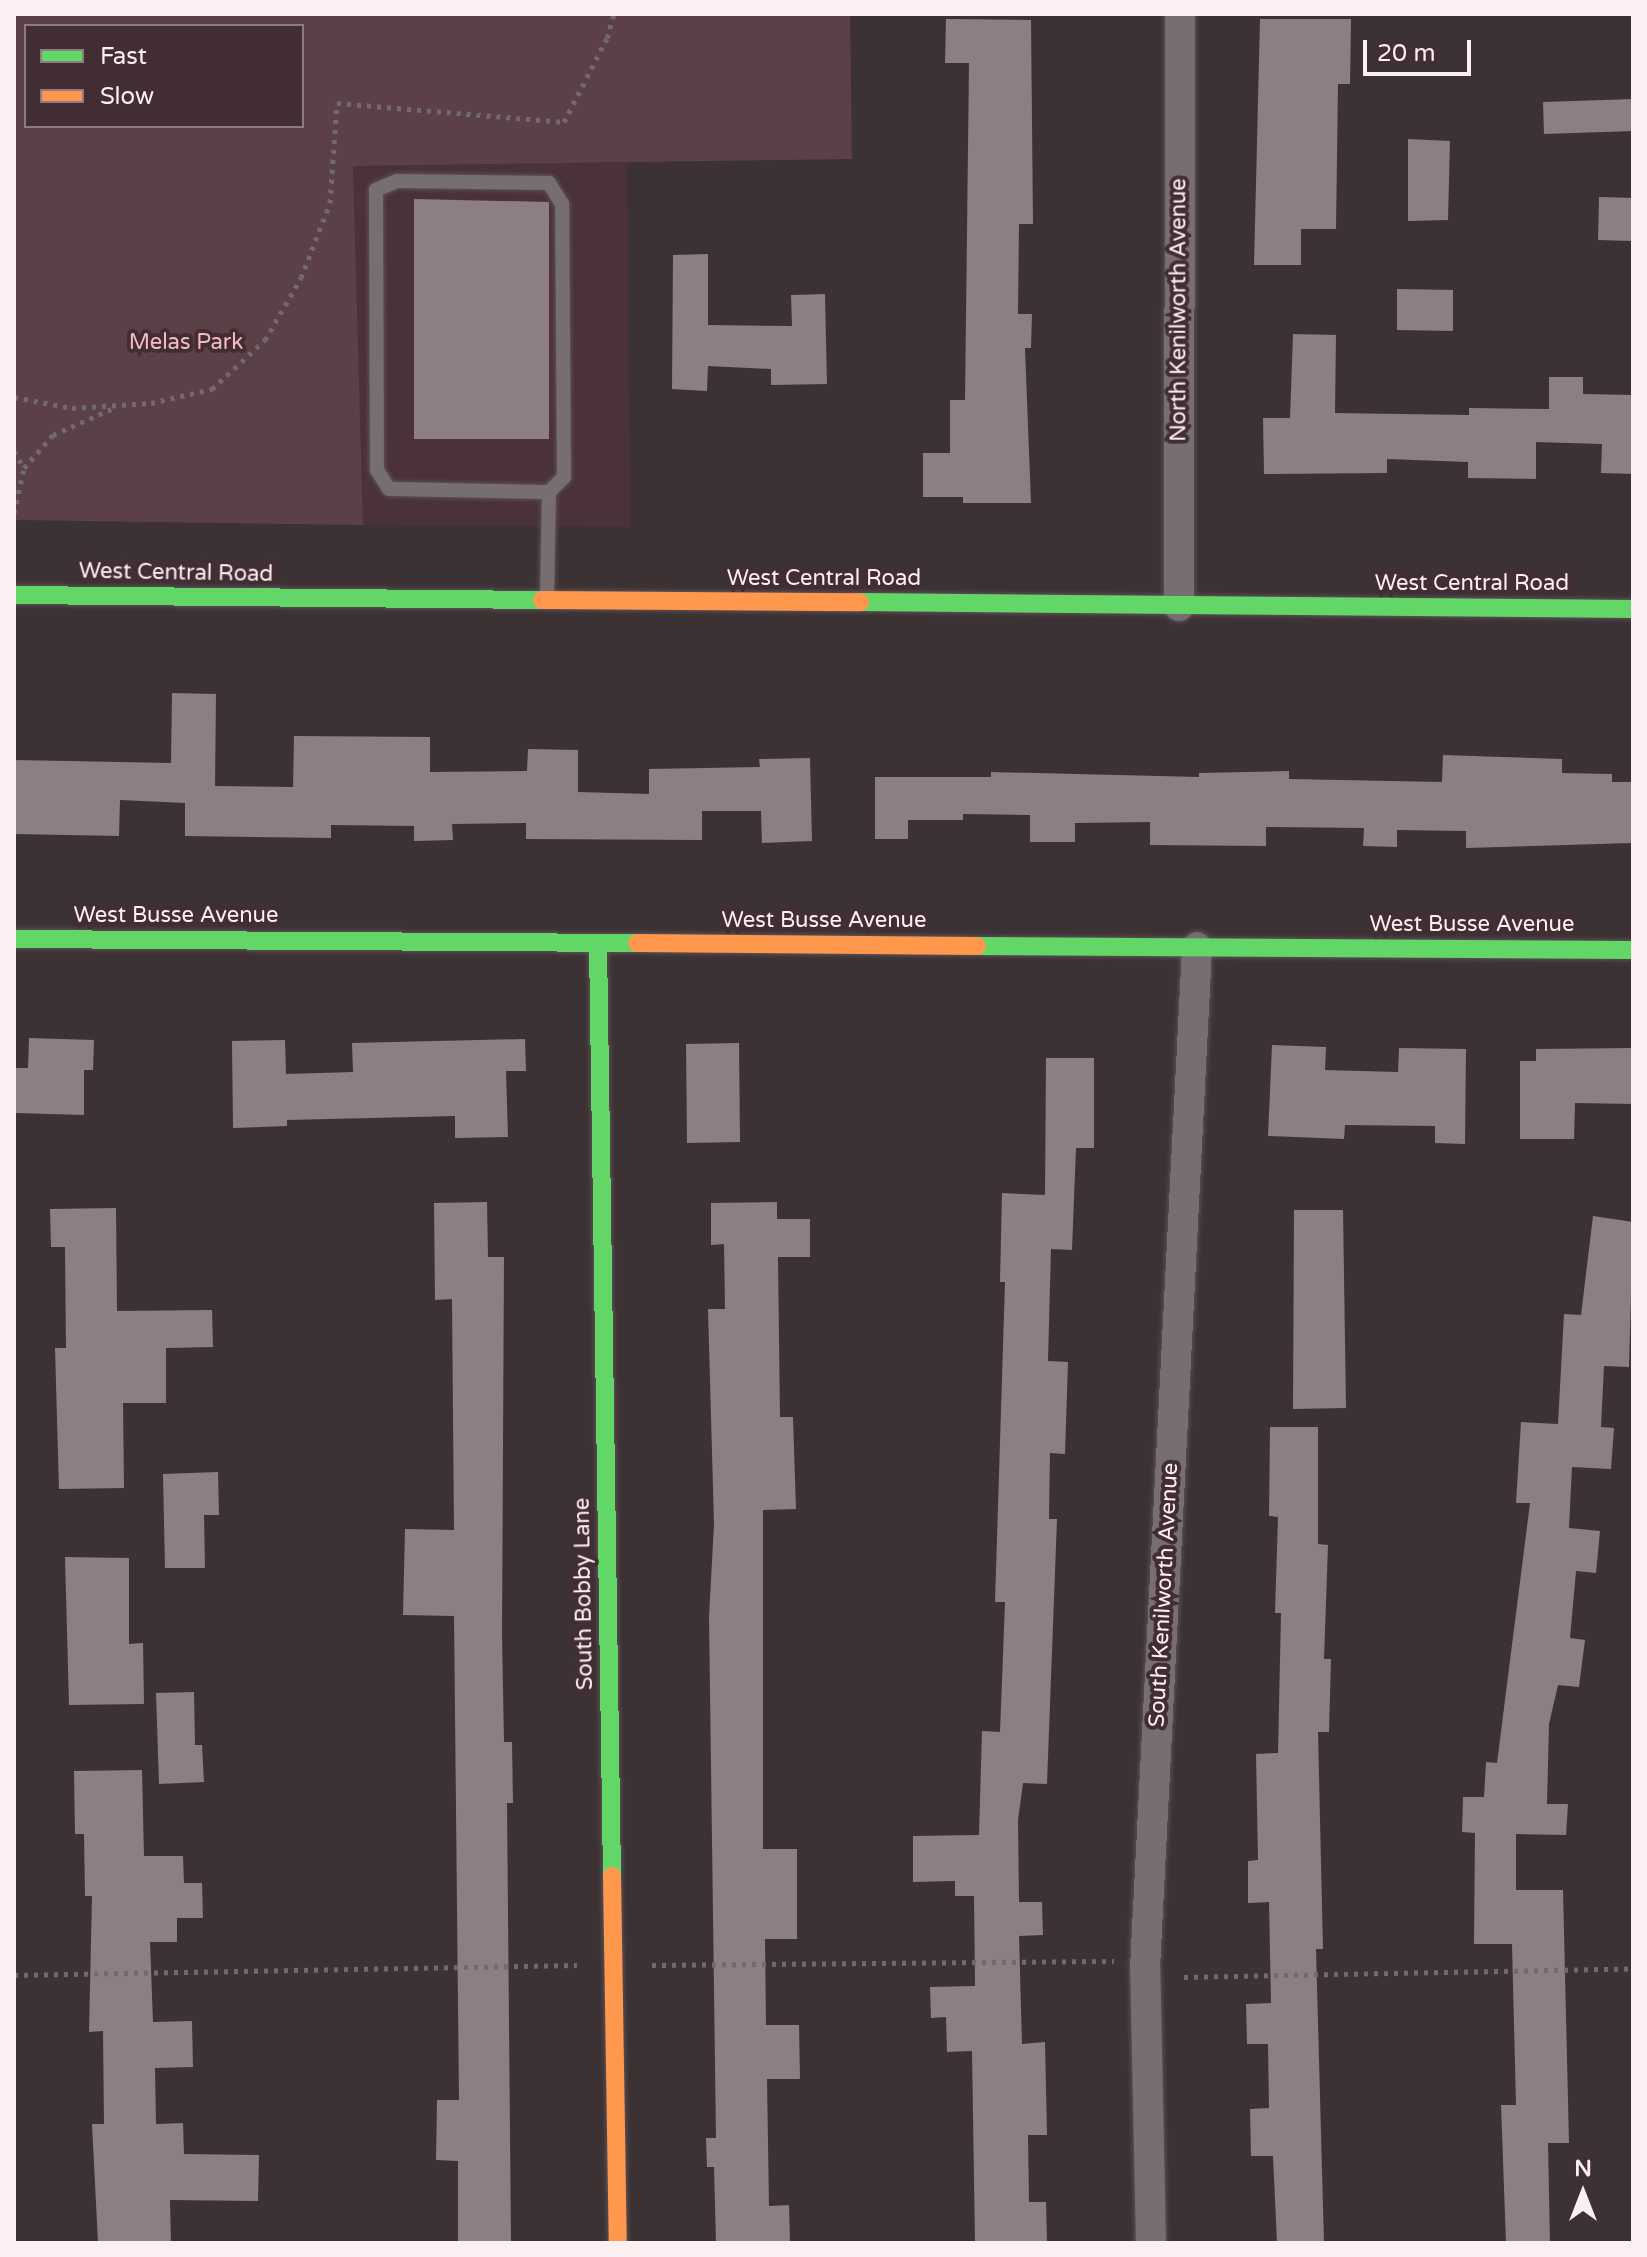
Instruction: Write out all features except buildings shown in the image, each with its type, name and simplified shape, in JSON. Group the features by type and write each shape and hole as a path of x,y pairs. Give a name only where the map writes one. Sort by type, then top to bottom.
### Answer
{"street":[{"name":"North Kenilworth Avenue","path":"1179,606 1180,14"},
{"name":"West Central Road","path":"14,595 1633,609"},
{"name":"West Busse Avenue","path":"14,939 1633,950"},
{"name":"South Bobby Lane","path":"598,944 618,2243"},
{"name":"South Kenilworth Avenue","path":"1151,2243 1145,1968 1197,947"}],"lane":[{"path":"547,601 549,492 564,477 562,204 549,183 397,181 376,190 377,470 389,489 549,492"}],"path":[{"path":"14,397 72,408 121,405 212,389 265,340 301,278 330,203 337,103 564,122 595,64 614,14"},
{"path":"14,513 24,468 53,435 121,405"},
{"path":"14,451 24,468"},
{"path":"639,1965 1116,1961"},
{"path":"14,1975 584,1964"},
{"path":"1184,1977 1633,1968"}],"shaded area":[{"path":"627,162 630,527 363,525 353,166"}],"green space":[{"name":"Melas Park","path":"14,14 850,14 852,159 353,166 363,525 14,520"}],"traffic: fast":[{"path":"14,595 542,600"},
{"path":"860,602 1633,609"},
{"path":"14,939 637,943"},
{"path":"598,944 612,1876"},
{"path":"977,946 1633,950"}],"traffic: slow":[{"path":"542,600 860,602"},
{"path":"637,943 977,946"},
{"path":"612,1876 618,2243"}]}
